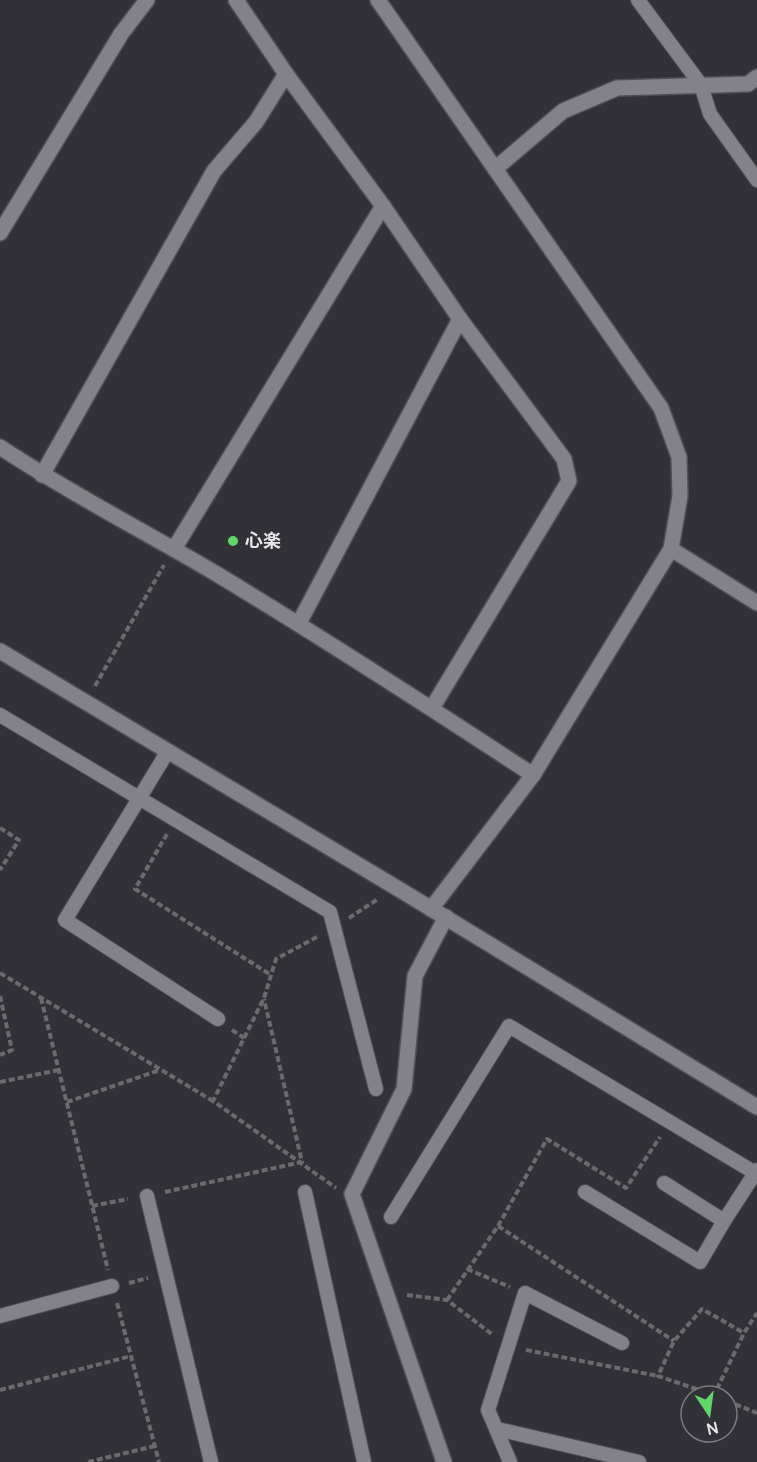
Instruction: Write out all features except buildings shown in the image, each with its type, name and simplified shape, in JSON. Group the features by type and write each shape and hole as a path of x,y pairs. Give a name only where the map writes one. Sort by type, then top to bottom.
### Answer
{"street":[{"path":"0,233 121,34 147,0"},
{"path":"236,0 286,74 383,206 460,319 564,459 569,481 432,708"},
{"path":"378,0 661,408 679,457 680,496 671,549 533,776 431,909"},
{"path":"42,475 214,171 256,122 286,74"},
{"path":"495,169 563,111 617,88 748,84 757,77"},
{"path":"174,549 383,206"},
{"path":"299,623 460,319"},
{"path":"0,447 42,475 299,623 533,776"},
{"path":"671,549 757,603"},
{"path":"0,651 446,917 757,1107"},
{"path":"444,1462 352,1194 404,1089 415,976 446,917"}],"lane":[{"path":"638,0 701,85 710,114 757,180"},
{"path":"0,715 330,912 376,1089"},
{"path":"168,751 65,920 218,1019"},
{"path":"391,1216 509,1026 756,1172 700,1262 585,1192"},
{"path":"664,1183 724,1221"},
{"path":"305,1192 364,1462"},
{"path":"147,1196 212,1462"},
{"path":"0,1316 112,1286"},
{"path":"510,1462 488,1410 525,1293 622,1343"},
{"path":"497,1429 639,1462"}],"path":[{"path":"86,702 174,549"},
{"path":"175,819 135,889 271,975"},
{"path":"0,828 19,840 0,870"},
{"path":"213,1101 264,998 276,959 397,888"},
{"path":"0,973 213,1101 302,1162 356,1204"},
{"path":"0,996 12,1050 0,1055"},
{"path":"41,998 112,1286 159,1462"},
{"path":"264,998 302,1162"},
{"path":"0,1082 59,1070"},
{"path":"67,1102 160,1070"},
{"path":"447,1300 498,1226 547,1139 626,1188 670,1122"},
{"path":"92,1206 302,1162"},
{"path":"498,1226 674,1341"},
{"path":"467,1269 525,1293"},
{"path":"112,1286 166,1274"},
{"path":"680,1384 657,1376 674,1341 702,1309 744,1333"},
{"path":"721,1384 744,1333 757,1312"},
{"path":"0,1390 131,1356"},
{"path":"739,1406 757,1413"},
{"path":"88,1462 155,1446"}],"place":[{"name":"心楽","path":"233,541"}]}
